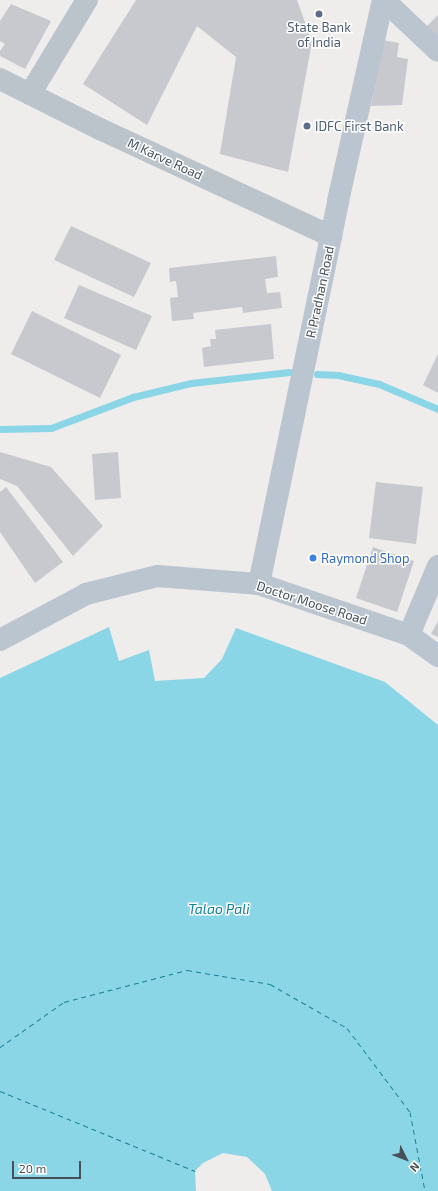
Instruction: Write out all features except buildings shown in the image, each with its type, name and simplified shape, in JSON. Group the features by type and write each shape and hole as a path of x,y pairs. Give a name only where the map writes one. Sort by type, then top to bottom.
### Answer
{"street":[{"path":"30,94 86,0"},
{"path":"384,0 438,51"},
{"name":"R Pradhan Road","path":"259,584 331,236 384,0"},
{"name":"M Karve Road","path":"0,79 100,129 331,236"},
{"path":"409,635 438,566"},
{"name":"Doctor Moose Road","path":"0,640 86,594 158,576 259,584 409,635 438,656"}],"water":[{"name":"Talao Pali","path":"109,627 119,661 149,650 155,681 204,678 222,659 236,628 385,682 438,725 438,1191 272,1191 265,1174 247,1157 223,1153 203,1163 195,1171 196,1191 0,1191 0,678"}],"waterway":[{"path":"0,429 51,428 133,397 191,383 289,372"},
{"path":"317,374 338,375 379,384 438,409"}],"ferry route":[{"path":"0,1047 64,1002 187,970 270,984 347,1028 410,1112 425,1191"},
{"path":"0,1091 195,1171"}],"place":[{"name":"State Bank of India","path":"319,14"},
{"name":"IDFC First Bank","path":"307,126"},
{"name":"Raymond Shop","path":"313,558"}]}
